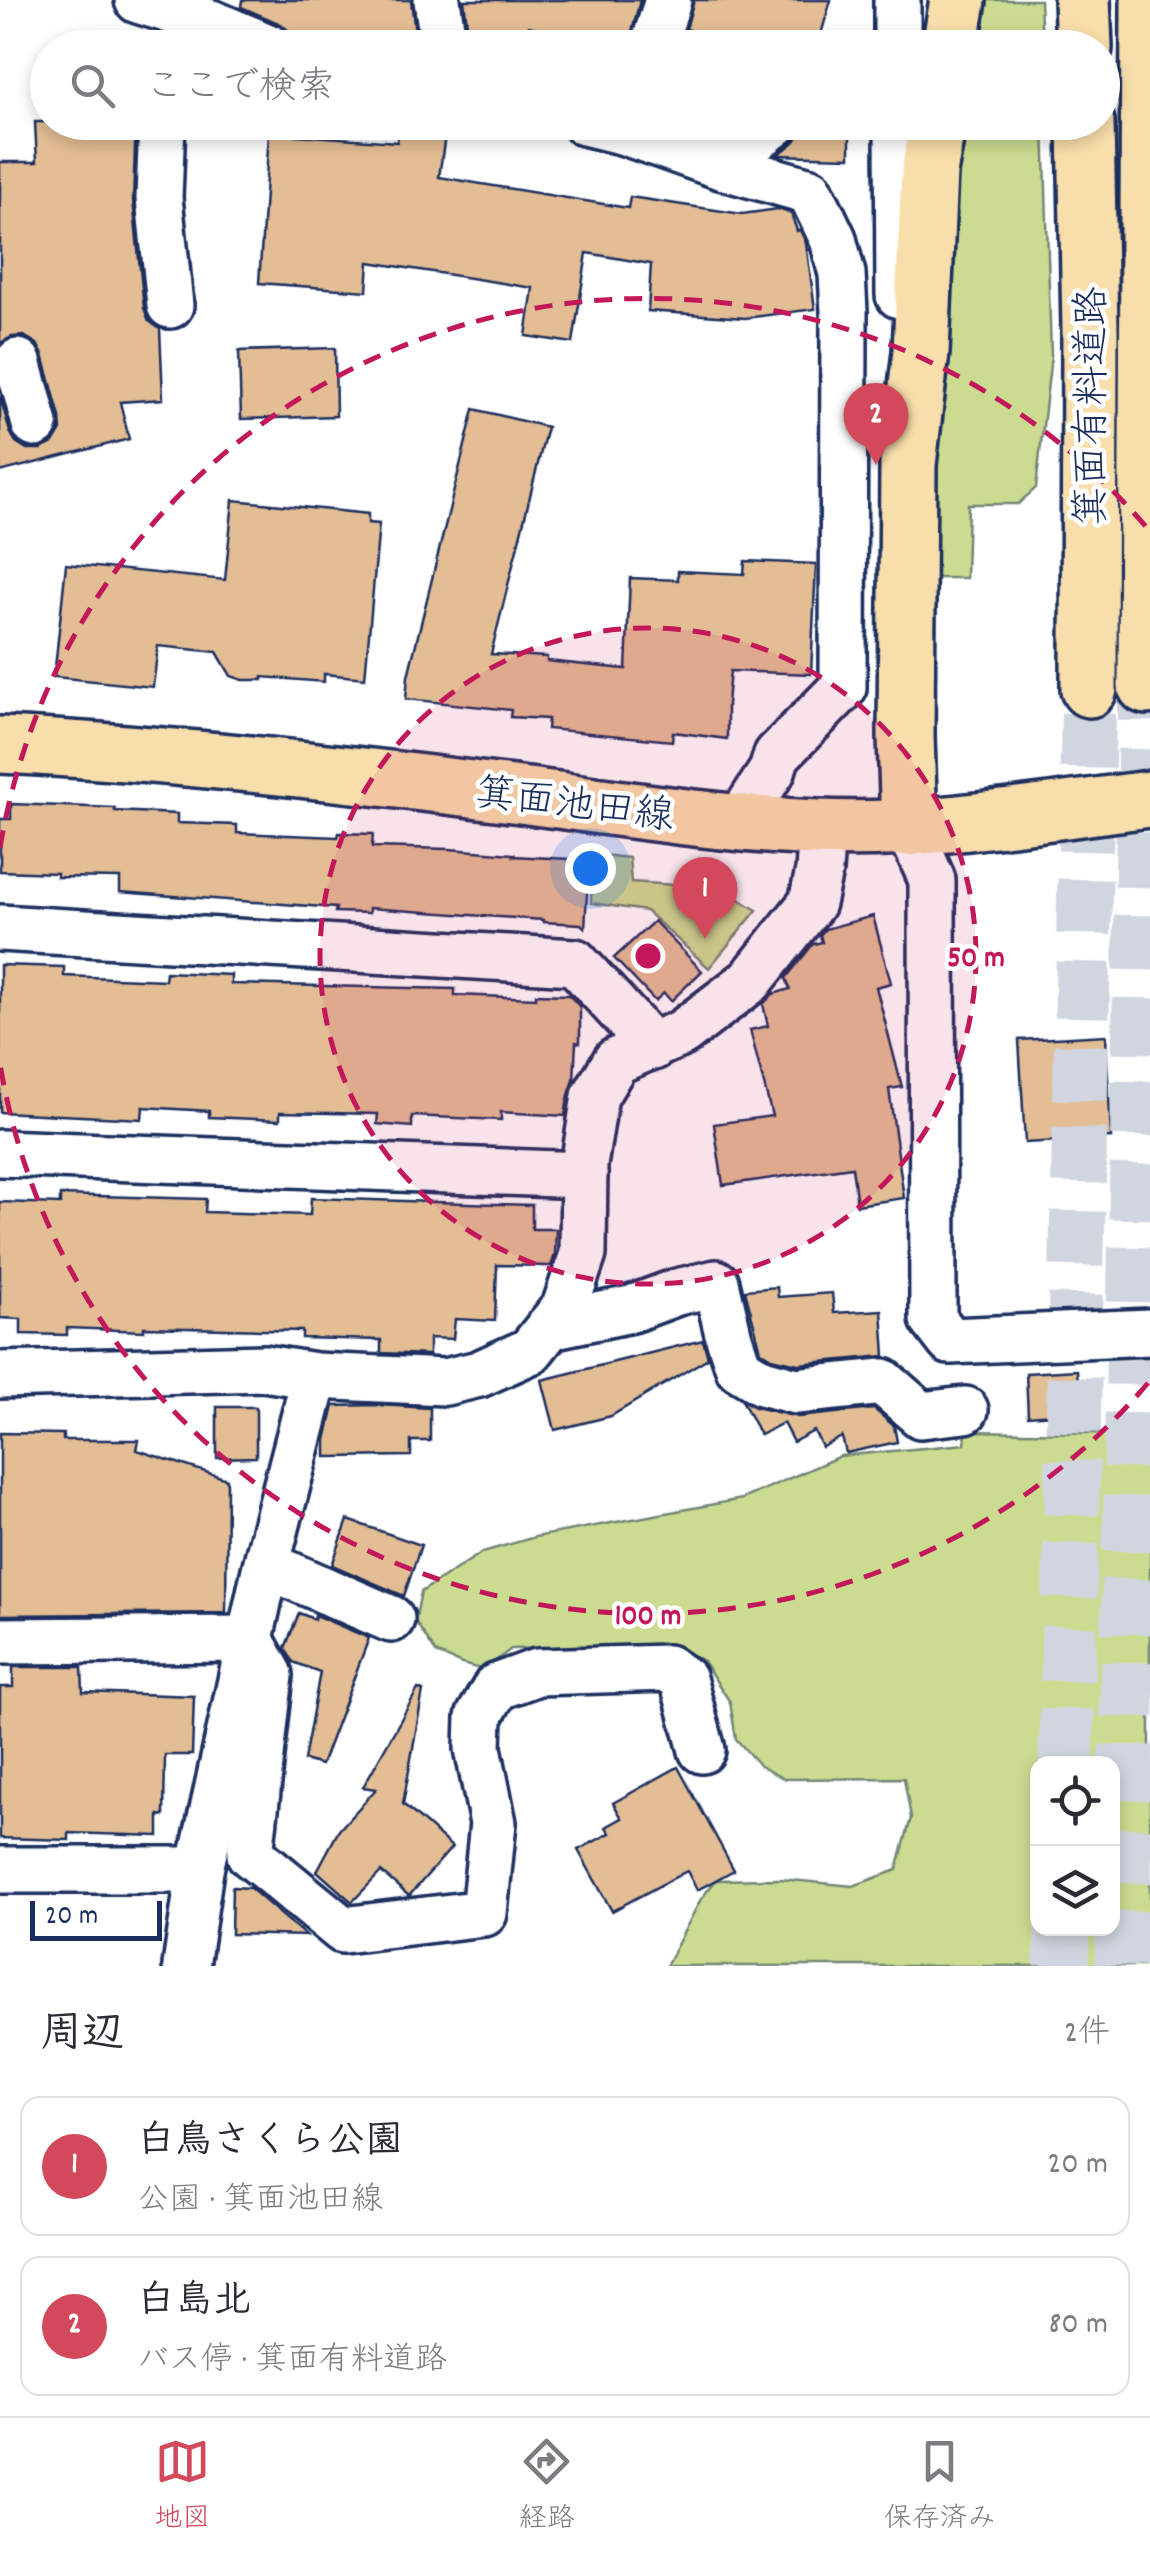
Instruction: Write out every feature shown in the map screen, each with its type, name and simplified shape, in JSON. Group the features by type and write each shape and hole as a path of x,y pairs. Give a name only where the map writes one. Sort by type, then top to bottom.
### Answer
{"main road":[{"path":"953,30 958,0"},
{"path":"1082,0 1083,30"},
{"name":"箕面有料道路","path":"1146,686 1150,0"},
{"path":"910,828 906,736 908,464 920,352 929,172 935,140"},
{"name":"箕面有料道路","path":"1086,140 1090,331 1088,689"},
{"name":"箕面池田線","path":"0,745 126,751 822,829 910,828 1150,799"}],"street":[{"path":"437,0 441,30"},
{"path":"659,30 668,0"},
{"path":"157,19 213,12 242,30"},
{"path":"161,140 159,198 170,305"},
{"path":"651,140 722,166 810,191 833,239 842,274 843,688 777,755 772,771 739,822"},
{"path":"722,166 754,140"},
{"path":"898,140 900,306 920,352"},
{"path":"910,828 932,880 932,1319 950,1340 1150,1332"},
{"path":"0,1375 264,1368 315,1376 444,1382 479,1374 530,1351 565,1307 583,1254 584,1176 594,1096 616,1061 682,1033 750,981 812,903 822,829"},
{"path":"0,928 575,962 656,1045"},
{"path":"0,1153 584,1176"},
{"path":"550,1326 631,1309 716,1283 739,1368 762,1382 796,1391 883,1382 921,1415 965,1410"},
{"path":"186,1966 200,1870 250,1639 315,1376"},
{"path":"267,1566 390,1619"},
{"path":"0,1642 250,1639"},
{"path":"250,1639 270,1675 250,1854 343,1930 484,1913 493,1823 478,1748 479,1717 496,1687 537,1672 667,1668 683,1679 702,1750"},
{"path":"0,1870 200,1870"}],"green space":[{"path":"971,0 1040,0 1041,30 966,30"},
{"path":"951,140 1045,140 1051,356 1036,488 1018,504 968,504 966,578 937,578 933,342"},
{"path":"592,854 629,858 631,882 720,888 757,910 709,968 646,911 591,903"},
{"path":"966,1431 1150,1434 1150,1966 666,1966 701,1899 716,1880 780,1879 853,1886 897,1870 911,1818 904,1778 784,1779 760,1766 736,1739 730,1702 703,1661 670,1644 511,1649 484,1670 436,1653 415,1621 421,1592 483,1552 535,1537 742,1499 840,1456 965,1444"}],"building":[{"path":"242,0 411,0 415,30 288,30 241,7"},
{"path":"464,0 640,0 632,30 543,30 529,26 528,30 468,30"},
{"path":"694,0 831,0 822,30 686,29"},
{"path":"36,140 135,140 133,200 144,308 149,321 160,329 163,399 120,402 129,439 0,472 0,396 10,432 27,449 41,449 53,443 61,430 37,344 24,336 0,343 0,162 37,162"},
{"path":"269,140 444,140 439,177 628,208 630,197 742,214 778,209 791,213 806,243 815,309 745,318 648,311 651,264 587,253 573,343 526,336 533,288 369,262 367,291 259,283"},
{"path":"850,140 850,157 778,155 794,142"},
{"path":"335,348 336,416 241,419 239,351"},
{"path":"474,409 547,427 491,654 547,657 547,661 626,669 630,578 678,580 678,571 744,574 745,561 816,564 811,674 730,671 727,739 673,732 672,741 547,729 548,719 510,717 511,710 406,699 408,676"},
{"path":"233,500 368,514 368,523 379,524 365,678 324,674 324,682 263,677 243,680 231,676 217,652 158,646 153,687 54,677 66,564 225,580"},
{"path":"11,804 177,814 177,823 237,825 237,833 338,837 339,833 373,834 372,847 589,860 585,928 581,924 543,920 369,908 369,913 335,912 336,908 120,892 120,878 0,871 0,819 11,819"},
{"path":"873,916 891,983 876,987 902,1087 889,1089 904,1198 857,1205 852,1167 723,1185 714,1124 772,1116 750,1030 768,1026 763,1004 773,994 790,989 786,978 813,944 822,942 820,935 825,929"},
{"path":"654,921 702,971 671,1001 664,993 655,1001 614,958"},
{"path":"0,965 64,967 64,976 165,980 166,972 231,975 231,984 455,989 455,995 536,998 536,994 569,995 580,1007 574,1080 565,1116 501,1112 501,1120 412,1116 412,1127 377,1124 378,1114 280,1112 280,1120 209,1117 209,1111 143,1107 142,1119 0,1112"},
{"path":"1106,1035 1111,1138 1025,1143 1019,1040"},
{"path":"60,1195 206,1199 205,1212 310,1215 311,1198 532,1205 532,1229 556,1229 555,1255 551,1266 497,1265 495,1321 455,1319 453,1339 429,1338 429,1355 381,1353 381,1340 302,1338 302,1331 144,1327 144,1331 67,1328 67,1335 21,1334 21,1319 0,1318 0,1202 60,1204"},
{"path":"777,1287 778,1297 832,1293 834,1313 882,1310 885,1356 798,1364 761,1351 745,1290"},
{"path":"703,1340 708,1358 611,1416 555,1430 542,1380"},
{"path":"1077,1370 1080,1412 1028,1416 1026,1373"},
{"path":"742,1400 798,1417 874,1409 894,1426 897,1442 846,1453 842,1437 822,1447 814,1431 793,1442 783,1423 760,1435"},
{"path":"334,1406 430,1408 430,1441 411,1441 411,1456 326,1457"},
{"path":"217,1407 256,1407 256,1457 217,1458"},
{"path":"0,1433 63,1434 63,1440 139,1440 137,1450 227,1479 226,1613 0,1615"},
{"path":"348,1520 421,1545 404,1596 332,1565"},
{"path":"299,1613 314,1619 315,1615 369,1638 321,1765 304,1760 320,1672 293,1662 285,1648"},
{"path":"13,1667 82,1667 83,1692 194,1696 192,1755 165,1755 164,1816 159,1815 159,1836 69,1833 69,1840 0,1838 0,1687 13,1687"},
{"path":"418,1689 423,1691 403,1804 452,1847 409,1896 381,1872 352,1902 317,1871 339,1830 376,1789 363,1787"},
{"path":"678,1767 734,1870 697,1890 687,1871 612,1911 578,1850 610,1833 606,1827 622,1818 613,1803"},
{"path":"232,1887 250,1888 306,1936 231,1934"}],"tunnel":[{"path":"1122,1966 1146,686"},
{"path":"1066,1756 1089,689"},
{"path":"1061,1966 1062,1936"}],"place":[{"name":"白島北","path":"876,465"},
{"name":"白鳥さくら公園","path":"705,939"}]}
